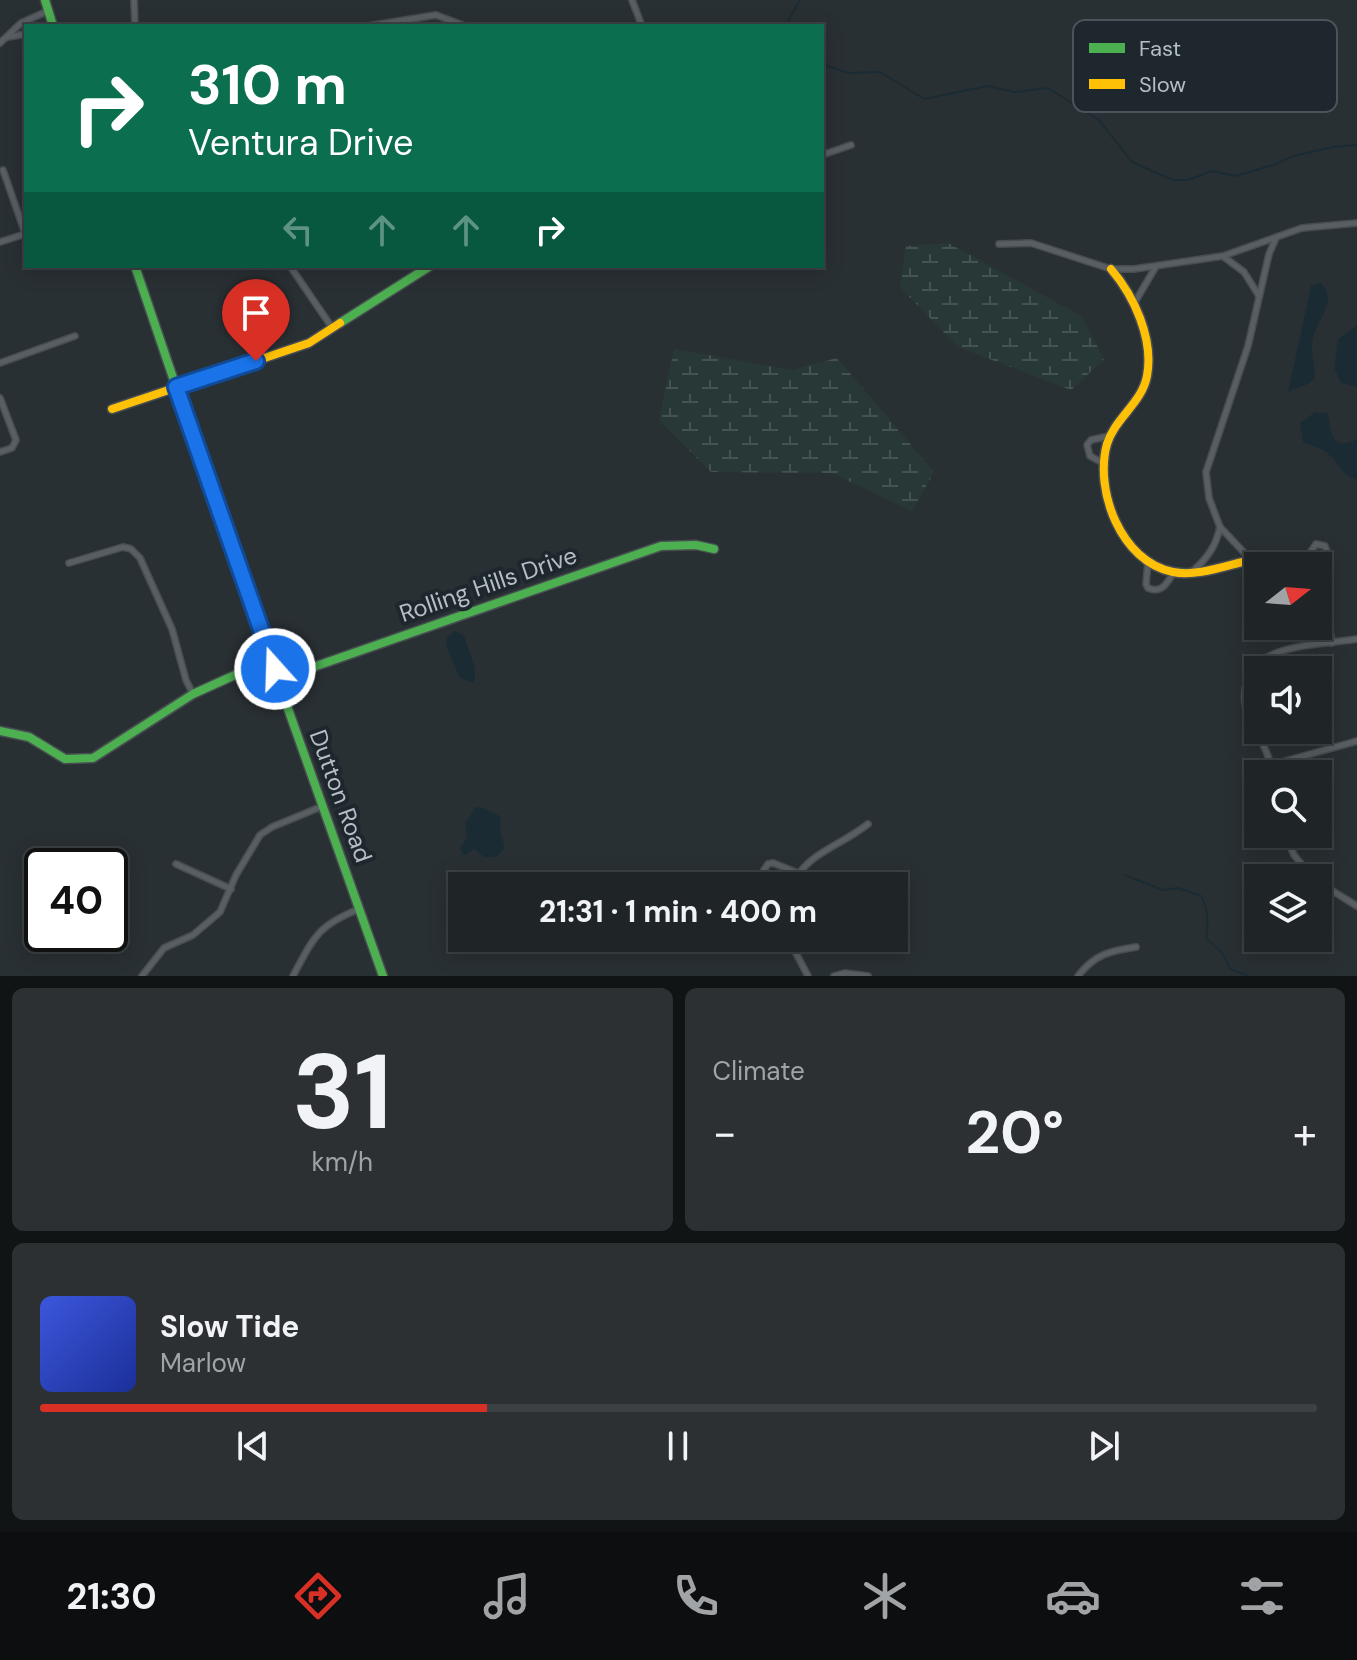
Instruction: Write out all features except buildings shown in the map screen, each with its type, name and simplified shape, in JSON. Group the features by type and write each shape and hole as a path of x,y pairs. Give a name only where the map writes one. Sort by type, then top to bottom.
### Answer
{"street":[{"path":"45,0 51,24"},
{"path":"134,0 135,24"},
{"path":"632,0 641,24"},
{"path":"0,43 21,23 48,11"},
{"path":"380,24 436,15 460,24"},
{"path":"7,38 24,34"},
{"path":"824,154 851,145"},
{"path":"3,170 24,228"},
{"path":"999,244 1031,243 1111,269 1156,267 1223,256 1302,228 1357,223"},
{"path":"0,242 24,234"},
{"path":"1244,553 1220,527 1209,498 1206,472 1245,358 1269,254 1276,238"},
{"path":"1223,256 1244,272 1259,296"},
{"path":"1135,302 1156,267"},
{"name":"Dutton Road","path":"136,268 383,976"},
{"path":"291,268 333,330"},
{"path":"112,409 309,343 427,268"},
{"path":"1111,269 1122,280 1135,302 1147,347 1147,377 1142,392 1110,435 1103,463 1108,498 1124,536 1135,553 1174,572 1244,561"},
{"path":"0,363 75,336"},
{"path":"0,398 16,440 12,448 0,452"},
{"path":"1103,463 1090,456 1087,445 1091,440 1110,435"},
{"path":"1193,570 1209,556 1220,527"},
{"path":"1311,552 1316,544 1325,546 1327,552"},
{"name":"Rolling Hills Drive","path":"279,679 661,546 696,545 714,549"},
{"path":"69,563 123,547 131,549 140,558 172,629 193,694"},
{"path":"1148,562 1146,584 1155,591 1166,585 1174,572"},
{"path":"1270,760 1267,748 1249,717 1243,694 1250,670 1266,657 1294,646 1357,639"},
{"path":"0,731 34,740 62,759 80,761 93,758 193,694 235,675 248,664 270,656"},
{"path":"248,664 251,674"},
{"path":"235,675 274,667"},
{"path":"1289,760 1357,741"},
{"path":"142,976 164,948 193,935 220,912 260,835 323,806"},
{"path":"799,872 820,852 868,824"},
{"path":"763,872 768,864 773,863 796,872"},
{"path":"176,864 231,889"},
{"path":"1332,891 1357,906"},
{"path":"293,976 316,935 327,923 359,909"},
{"path":"1078,976 1091,962 1108,951 1136,947"},
{"path":"795,952 808,976"},
{"path":"834,976 845,973 868,976"}],"green space":[{"path":"948,243 1081,316 1104,359 1071,390 958,347 900,287 906,246"},
{"path":"674,349 792,370 837,358 934,472 912,511 832,473 711,472 659,420"}],"water":[{"path":"1321,283 1328,297 1312,343 1315,377 1310,383 1288,392 1311,286"},
{"path":"1357,325 1357,387 1341,383 1334,368 1338,339"},
{"path":"1315,412 1328,413 1332,433 1338,442 1357,439 1357,480 1344,472 1324,451 1303,442 1300,423"},
{"path":"455,631 464,636 475,668 472,683 459,677 446,646 447,637"},
{"path":"476,807 501,817 500,831 505,848 497,857 484,857 474,849 466,855 462,854 460,848 467,837 465,823"}],"waterway":[{"path":"788,24 800,0"},
{"path":"824,65 848,73 880,72 924,99 987,86 1015,92 1048,88 1073,104"},
{"path":"1086,112 1099,120 1132,162 1173,180 1188,180 1212,171 1236,176 1294,156 1357,145"},
{"path":"1125,875 1163,890 1178,888 1201,896 1207,917 1206,938 1223,954 1230,969 1248,976"}],"traffic: fast":[{"path":"45,0 52,24"},
{"path":"136,268 233,554 383,976"},
{"path":"340,323 427,268"},
{"path":"279,679 661,546 696,545 714,549"},
{"path":"0,731 29,737 65,759 93,758 193,694 235,675 248,664 270,656"}],"traffic: slow":[{"path":"1111,269 1134,305 1148,347 1144,386 1107,444 1105,482 1108,502 1116,522 1139,554 1155,566 1173,572 1202,572 1244,562"},
{"path":"112,409 309,343 340,323"}],"route":[{"path":"256,361 176,387 275,669"}]}
